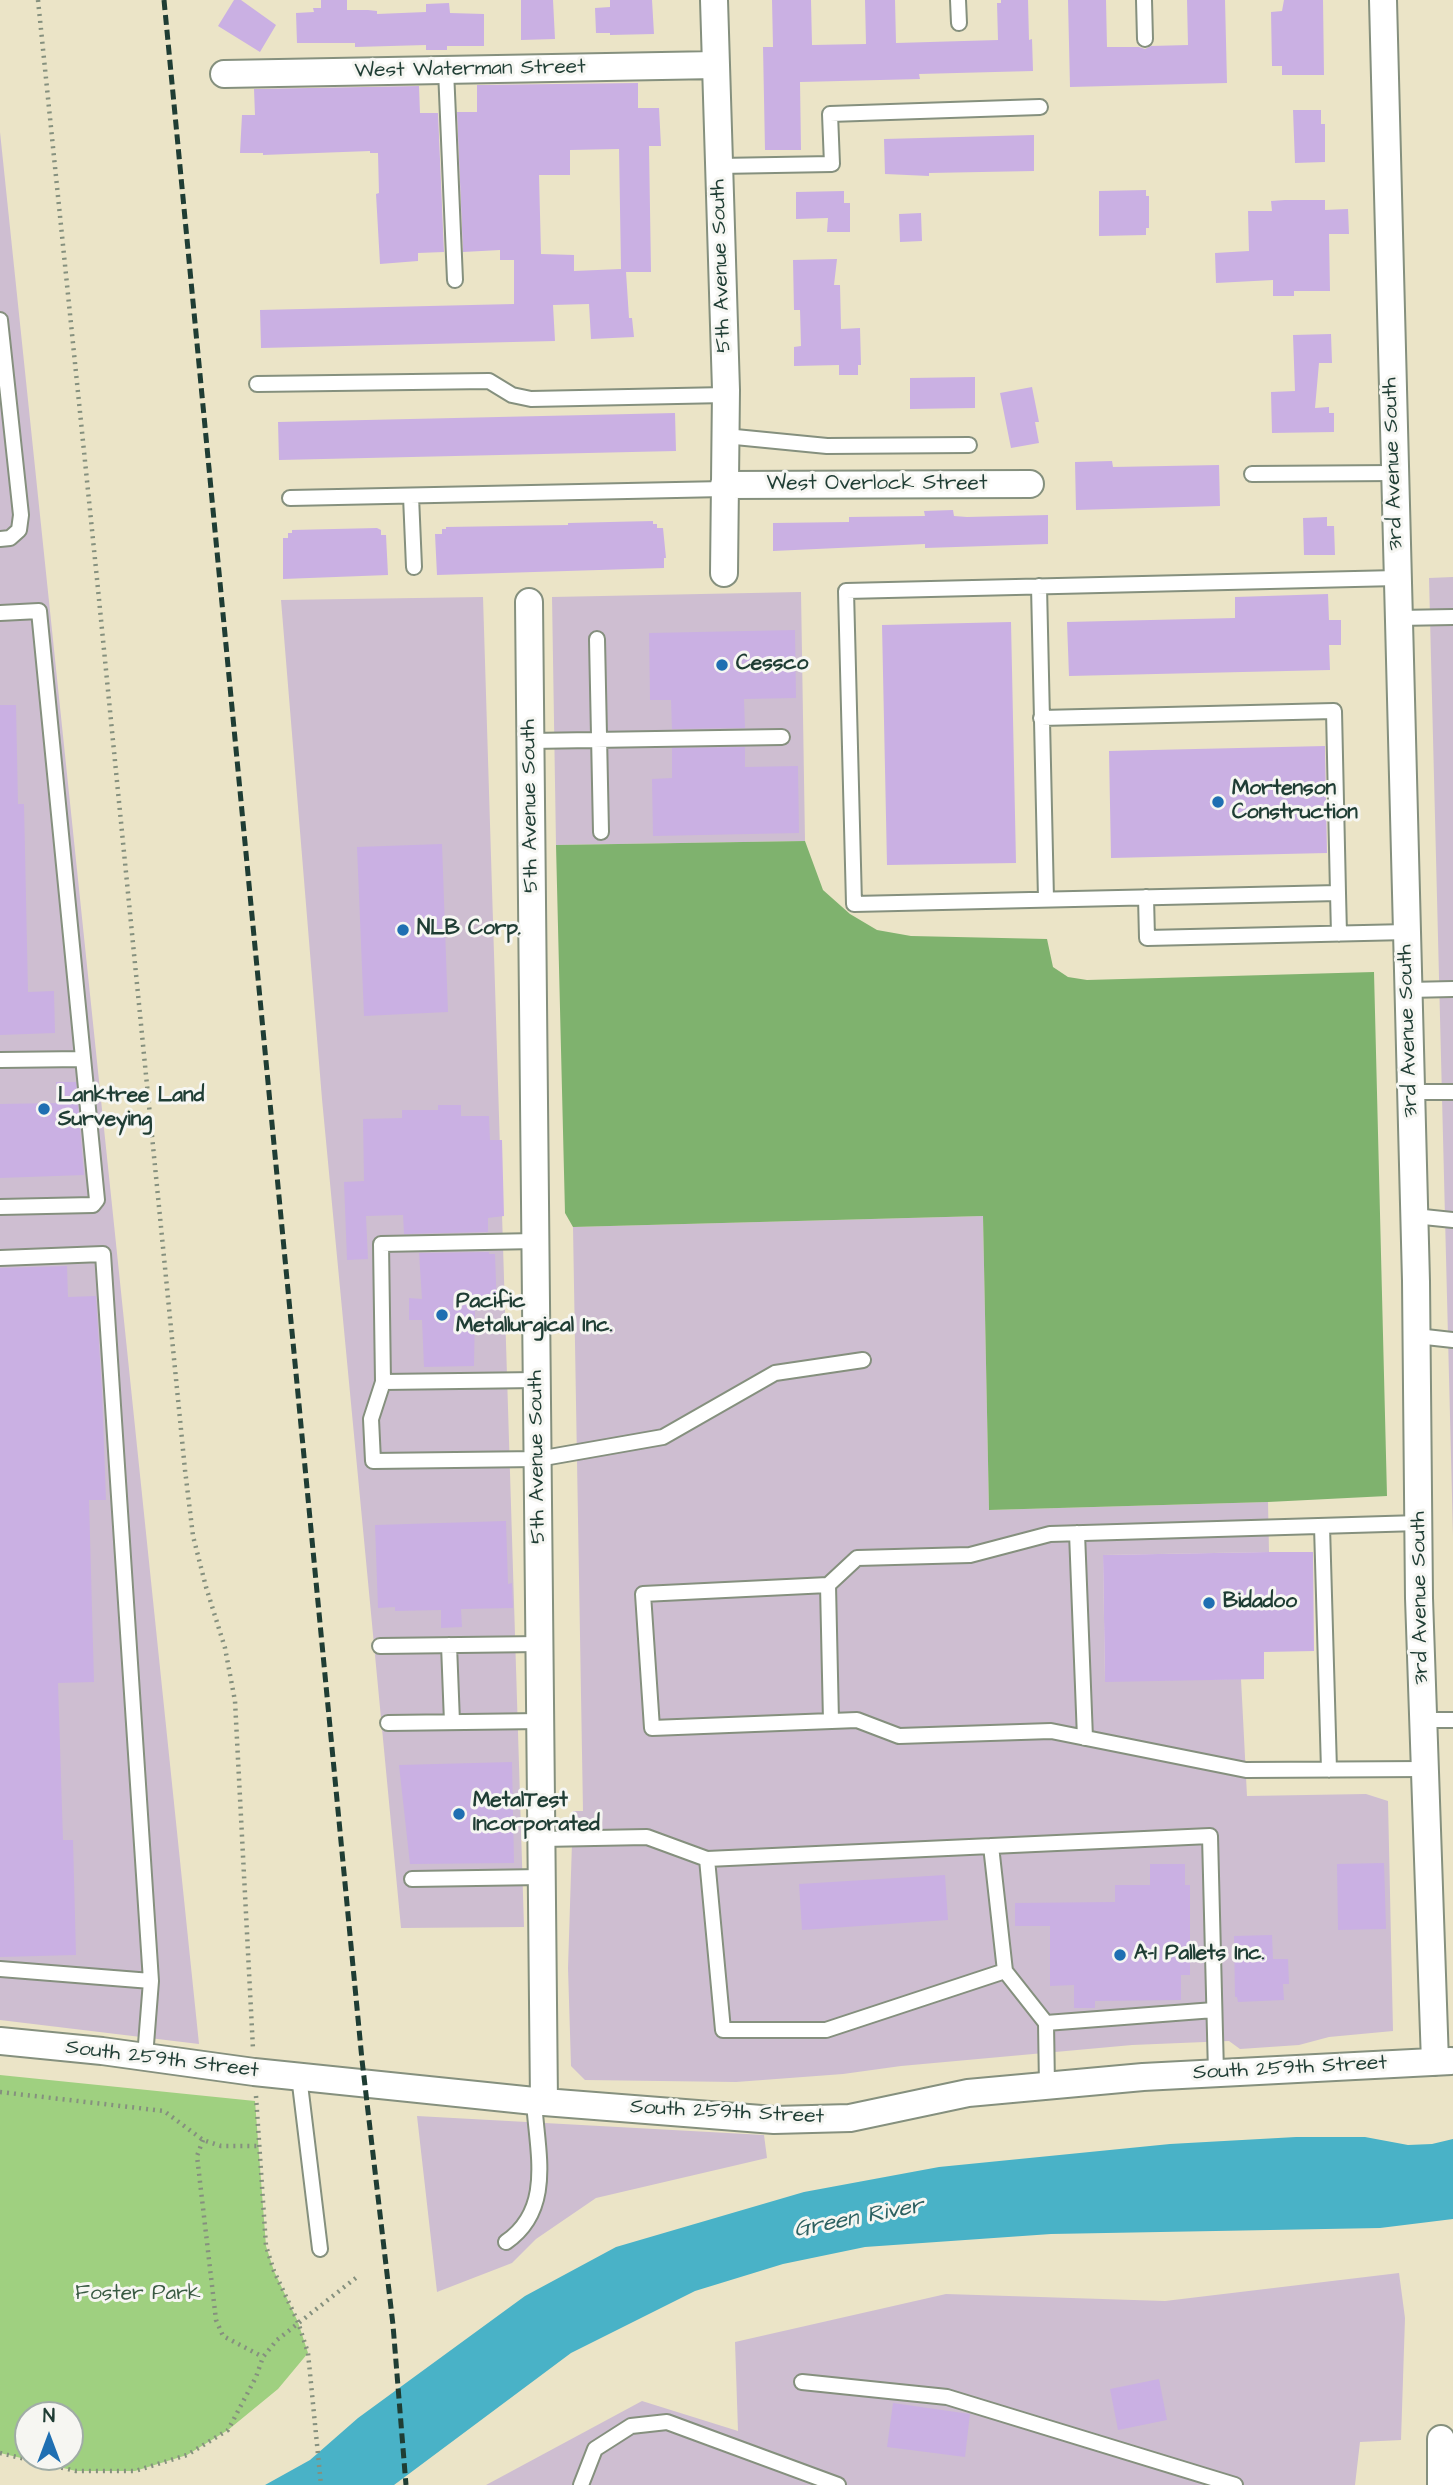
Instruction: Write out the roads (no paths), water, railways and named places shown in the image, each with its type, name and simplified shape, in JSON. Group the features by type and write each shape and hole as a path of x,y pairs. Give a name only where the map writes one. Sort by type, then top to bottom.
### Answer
{"street":[{"name":"5th Avenue South","path":"714,0 726,395 724,573"},
{"name":"3rd Avenue South","path":"1382,0 1415,1216 1425,1769 1444,2061"},
{"name":"West Waterman Street","path":"224,74 716,65"},
{"name":"West Overlock Street","path":"724,487 1030,484"},
{"name":"5th Avenue South","path":"529,602 542,1839 539,2101"},
{"name":"South 259th Street","path":"0,2041 145,2056 254,2072 539,2101 774,2120 850,2118 968,2093 1047,2086 1216,2073 1444,2061"},
{"path":"1441,2439 1441,2485"}],"lane":[{"path":"958,0 959,23"},
{"path":"1144,0 1145,40"},
{"path":"446,70 455,280"},
{"path":"719,166 832,164 830,114 1040,107"},
{"path":"0,320 22,515 19,530 10,538 0,538"},
{"path":"257,384 489,381 512,395 531,399 726,395"},
{"path":"725,436 827,446 969,444"},
{"path":"1252,474 1395,473"},
{"path":"290,498 724,487"},
{"path":"411,496 414,567"},
{"path":"1338,893 853,904 846,591 1397,578"},
{"path":"1039,586 1046,899"},
{"path":"0,613 39,611 97,1200 93,1205 0,1208"},
{"path":"1398,618 1453,617"},
{"path":"597,639 601,832"},
{"path":"1041,718 1334,711 1339,934"},
{"path":"530,741 782,737"},
{"path":"1146,897 1147,938 1407,932"},
{"path":"1408,989 1453,989"},
{"path":"0,1060 83,1059"},
{"path":"1411,1092 1453,1092"},
{"path":"1415,1216 1453,1220"},
{"path":"536,1241 381,1244 383,1382 372,1419 373,1461 538,1459 663,1437 775,1373 863,1360"},
{"path":"0,1258 103,1254 151,1982 145,2056"},
{"path":"1417,1336 1453,1340"},
{"path":"383,1382 537,1380"},
{"path":"1419,1523 1050,1534 970,1555 857,1558 828,1585 643,1594 652,1728 857,1720 899,1736 1051,1731 1246,1770 1425,1769"},
{"path":"1322,1526 1329,1770"},
{"path":"1077,1533 1085,1738"},
{"path":"828,1585 831,1721"},
{"path":"380,1646 540,1644"},
{"path":"449,1645 452,1722"},
{"path":"1424,1720 1453,1720"},
{"path":"388,1723 541,1721"},
{"path":"542,1839 647,1837 707,1859 1210,1836 1216,2073"},
{"path":"992,1846 1005,1971 1046,2023 1047,2086"},
{"path":"707,1859 723,2030 826,2030 1005,1971"},
{"path":"412,1879 542,1877"},
{"path":"0,1969 151,1982"},
{"path":"1046,2023 1214,2010"},
{"path":"299,2076 320,2249"},
{"path":"506,2242 516,2235 533,2213 540,2190 539,2101"},
{"path":"802,2382 947,2397 1235,2485"},
{"path":"581,2485 595,2449 631,2426 667,2422 838,2485"}],"water":[{"name":"Green River","path":"1296,2137 1365,2137 1408,2145 1432,2144 1453,2139 1453,2219 1380,2228 1051,2234 865,2247 783,2264 695,2291 571,2353 394,2485 265,2485 310,2460 358,2418 525,2296 616,2247 804,2192 939,2167 1170,2144"}],"railway":[{"path":"164,0 362,2060 393,2325 406,2485"}],"place":[{"name":"Cessco","path":"722,665"},
{"name":"Mortenson Construction","path":"1218,802"},
{"name":"NLB Corp.","path":"403,930"},
{"name":"Lanktree Land Surveying","path":"44,1109"},
{"name":"Pacific Metallurgical Inc.","path":"442,1315"},
{"name":"Bidadoo","path":"1209,1603"},
{"name":"MetalTest Incorporated","path":"459,1814"},
{"name":"A-1 Pallets Inc.","path":"1120,1955"}],"park label":[{"name":"Foster Park","path":"138,2295"}]}
